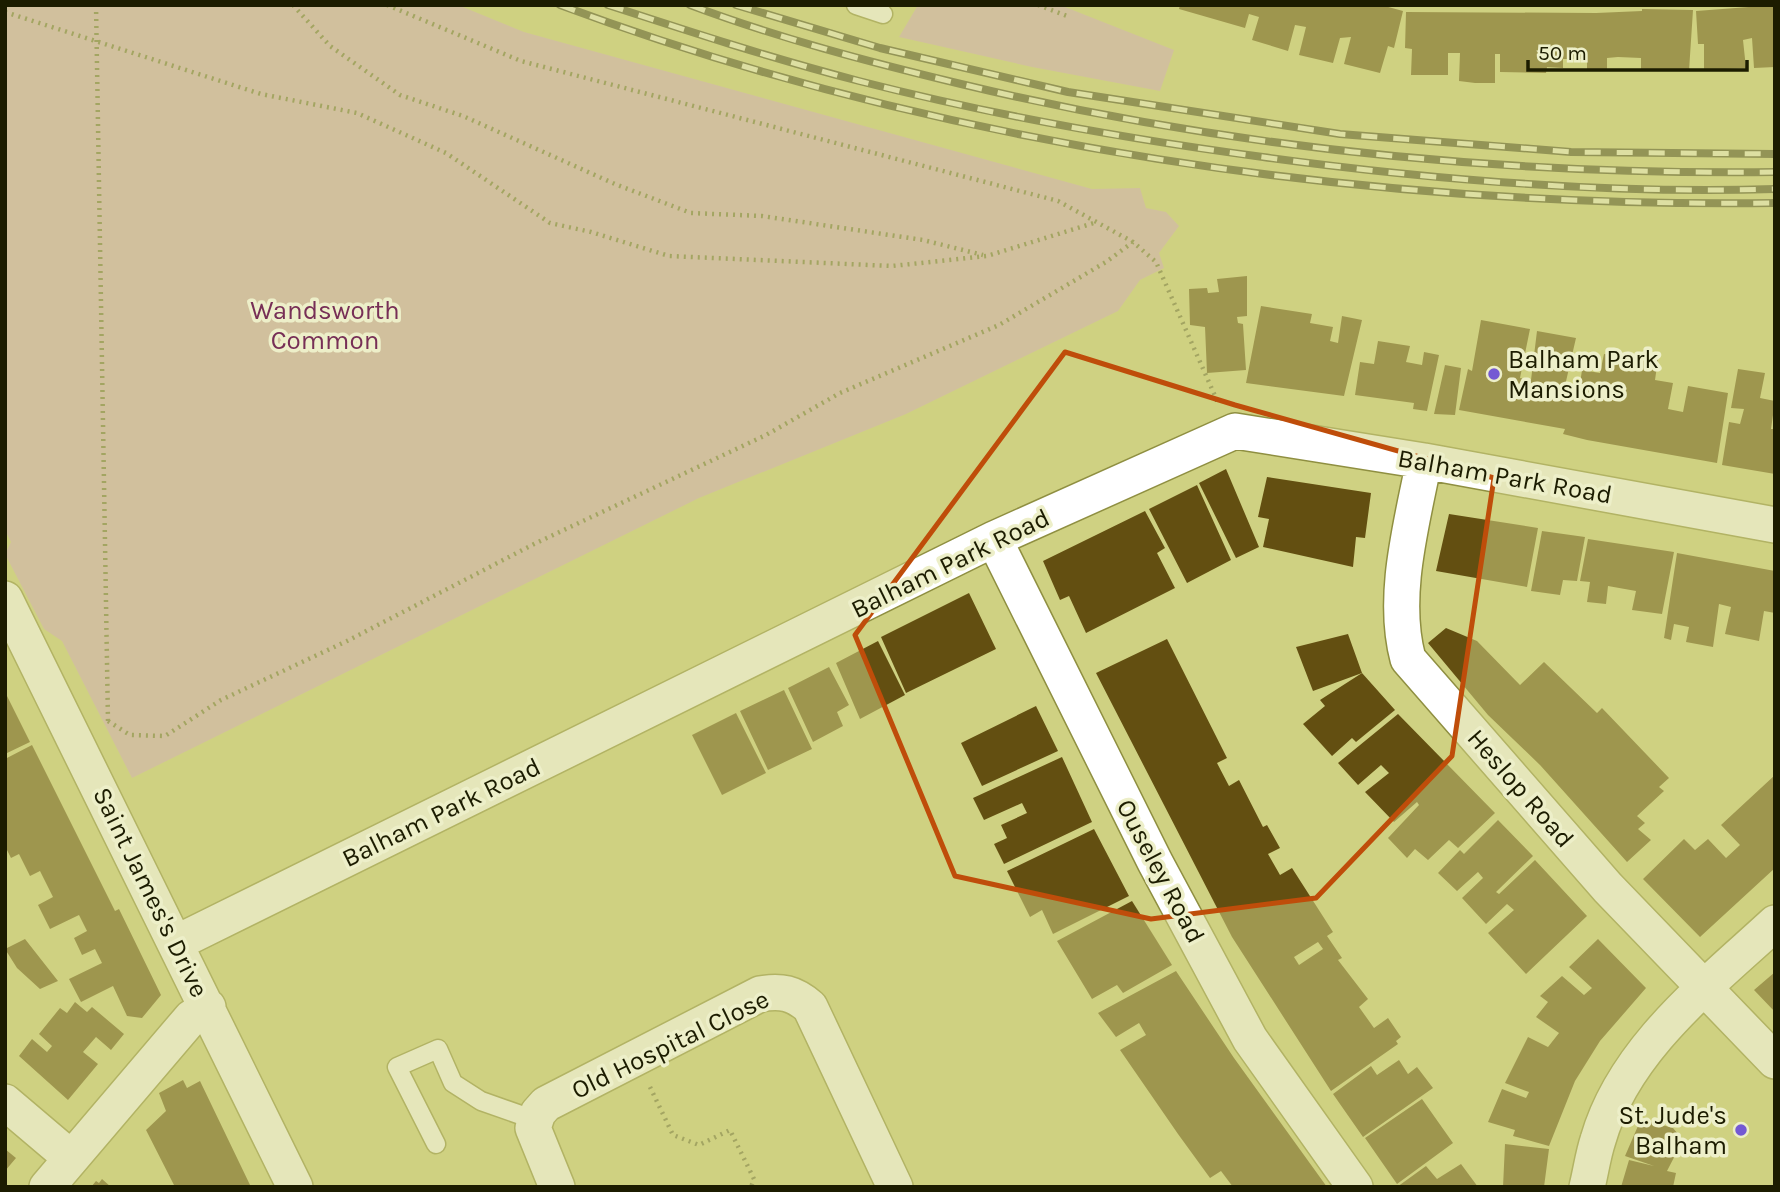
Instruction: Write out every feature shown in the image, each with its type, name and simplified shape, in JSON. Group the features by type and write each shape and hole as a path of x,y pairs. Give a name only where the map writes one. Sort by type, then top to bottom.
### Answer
{"street":[{"name":"Balham Park Road","path":"176,943 994,539 1235,431 1424,461 1775,525"},
{"name":"Heslop Road","path":"1424,461 1402,594 1401,633 1408,659 1608,888 1775,1061"},
{"name":"Ouseley Road","path":"994,539 1155,862 1250,1039 1355,1187"},
{"name":"Saint James's Drive","path":"5,599 295,1187"},
{"path":"1587,1187 1598,1138 1617,1095 1646,1049 1705,988 1775,923"},
{"name":"Old Hospital Close","path":"535,1120 541,1108 551,1101 760,994 777,991 799,998 810,1007 895,1187"},
{"path":"47,1187 191,1018 208,1007"},
{"path":"5,1102 71,1158"},
{"path":"535,1120 535,1138 557,1187"}],"lane":[{"path":"856,5 883,13"},
{"path":"436,1144 397,1067 438,1049 453,1083 481,1101 535,1120"}],"path":[{"path":"96,5 108,721 106,730"},
{"path":"293,5 330,46 400,95 463,116 615,184 691,213 802,222 923,240 987,256"},
{"path":"387,5 521,61 1058,201 1133,242 1156,262 1212,395 1221,407"},
{"path":"1038,5 1067,16"},
{"path":"5,12 261,94 357,113 446,153 550,223 591,232 669,256 892,266 987,256 1097,222"},
{"path":"108,721 130,735 165,736 221,700 347,641 534,544 765,435 840,393 999,325 1106,262 1133,242"},
{"path":"636,1058 673,1135 699,1145 730,1130 754,1179 751,1187"}],"highlighted area":[{"path":"1065,352 1235,405 1494,478 1452,756 1316,898 1151,919 955,876 855,635"}],"green space":[{"name":"Wandsworth Common","path":"5,5 458,5 524,32 1092,189 1140,188 1146,208 1166,212 1179,226 1159,253 1164,268 1140,280 1118,311 906,414 699,498 132,778 62,641 44,629 5,554 11,542 5,530"},
{"path":"918,5 1060,5 1174,50 1160,91 1032,67 899,37"}],"building":[{"path":"1180,5 1381,5 1403,11 1394,48 1388,46 1380,73 1344,64 1351,37 1340,38 1333,63 1299,55 1306,27 1295,25 1288,51 1252,40 1259,17 1249,14 1245,28 1179,9"},
{"path":"1775,5 1775,67 1754,68 1752,38 1743,40 1746,68 1704,70 1704,44 1698,44 1696,11"},
{"path":"1642,9 1693,10 1689,71 1641,69 1641,58 1618,57 1607,58 1607,69 1587,69 1587,59 1563,59 1563,68 1547,67 1546,73 1500,72 1500,54 1495,54 1495,83 1475,83 1459,81 1460,53 1448,53 1448,75 1411,75 1412,49 1405,48 1406,12 1596,13"},
{"path":"1247,276 1247,316 1237,317 1238,323 1243,324 1246,370 1207,373 1205,327 1190,325 1189,289 1207,288 1208,293 1219,292 1217,279"},
{"path":"1261,306 1312,314 1310,323 1333,327 1330,341 1338,343 1342,316 1362,320 1344,396 1246,383"},
{"path":"1481,320 1530,329 1520,378 1531,380 1537,331 1576,338 1564,390 1571,392 1570,396 1578,397 1582,370 1600,373 1604,354 1658,359 1655,380 1673,383 1668,409 1683,412 1688,386 1728,393 1717,463 1587,440 1563,434 1565,429 1459,410 1468,369 1472,371"},
{"path":"1378,341 1410,346 1406,362 1422,365 1424,352 1439,355 1427,411 1413,409 1414,403 1355,395 1360,362 1374,364"},
{"path":"1445,365 1461,368 1455,415 1434,414"},
{"path":"1738,369 1765,373 1760,398 1775,401 1771,429 1775,429 1775,474 1722,465 1729,422 1740,424 1744,409 1731,408"},
{"path":"1226,469 1259,547 1236,558 1199,483"},
{"path":"1267,477 1371,493 1365,538 1356,537 1353,567 1263,547 1269,519 1258,517"},
{"path":"1197,485 1231,560 1187,583 1149,509"},
{"path":"1145,511 1165,548 1157,553 1175,588 1086,633 1069,596 1060,600 1043,561"},
{"path":"1449,514 1538,528 1527,587 1436,571"},
{"path":"1542,531 1585,537 1577,581 1563,580 1560,595 1531,591"},
{"path":"1588,539 1674,552 1662,614 1632,610 1636,591 1608,586 1606,604 1587,602 1590,582 1580,581"},
{"path":"1677,553 1775,571 1775,613 1764,611 1759,641 1725,634 1731,607 1719,604 1713,647 1686,642 1689,627 1674,624 1671,640 1664,638"},
{"path":"969,593 996,649 906,693 881,637"},
{"path":"1446,628 1477,641 1520,685 1544,662 1597,713 1602,708 1669,778 1659,787 1664,791 1637,816 1645,823 1638,829 1651,840 1627,862 1540,765 1488,715 1428,643"},
{"path":"1348,634 1362,673 1313,691 1296,647"},
{"path":"1167,639 1227,758 1217,763 1229,786 1239,780 1263,827 1267,825 1280,848 1268,854 1280,875 1292,868 1333,932 1327,936 1342,958 1338,960 1368,999 1359,1007 1374,1028 1388,1018 1401,1037 1396,1041 1398,1044 1331,1091 1232,937 1096,673","holes":["1318,942 1323,949 1299,965 1294,957"]},
{"path":"878,641 905,695 860,719 836,663"},
{"path":"829,667 849,705 837,712 843,726 813,742 788,688"},
{"path":"1362,673 1395,710 1356,742 1352,738 1332,756 1303,724 1325,706 1320,700"},
{"path":"784,690 812,749 768,770 740,711"},
{"path":"5,692 30,742 5,754"},
{"path":"1036,706 1058,751 982,786 961,743"},
{"path":"736,713 766,773 722,795 692,735"},
{"path":"1398,714 1495,813 1458,848 1449,840 1428,860 1415,849 1407,858 1388,838 1419,805 1417,802 1394,822 1365,792 1389,773 1381,765 1358,785 1338,763"},
{"path":"32,745 115,911 119,909 161,995 142,1018 127,1016 113,986 81,1002 69,979 102,963 95,949 82,955 74,938 87,931 79,915 50,929 38,905 53,897 40,871 30,876 19,854 11,858 5,846 5,759"},
{"path":"1062,757 1092,822 1004,864 994,844 1007,838 1001,825 1027,813 1022,803 984,820 973,798"},
{"path":"1775,775 1775,868 1700,937 1643,879 1684,839 1695,850 1708,839 1726,858 1740,845 1721,825"},
{"path":"1498,820 1533,856 1496,892 1499,894 1535,860 1587,916 1526,974 1488,933 1514,910 1507,904 1486,924 1462,898 1483,878 1478,872 1457,891 1438,873 1460,850 1464,854"},
{"path":"1094,829 1129,896 1053,934 1042,910 1030,917 1007,871"},
{"path":"1132,901 1172,965 1123,993 1117,985 1092,999 1057,941"},
{"path":"25,939 58,981 40,989 17,968 5,949"},
{"path":"1598,939 1646,988 1600,1041 1575,1081 1549,1146 1513,1136 1515,1130 1488,1122 1502,1089 1526,1098 1529,1092 1505,1083 1528,1037 1548,1047 1559,1033 1536,1017 1548,1002 1540,996 1562,976 1584,995 1592,988 1569,967"},
{"path":"1176,971 1234,1058 1327,1187 1233,1187 1221,1171 1210,1178 1178,1134 1120,1050 1146,1035 1139,1023 1116,1037 1098,1013"},
{"path":"1775,972 1775,1012 1754,990"},
{"path":"75,1002 87,1012 92,1007 124,1034 111,1050 96,1037 83,1052 98,1064 68,1100 19,1056 32,1039 47,1052 52,1046 39,1034 60,1008 67,1013"},
{"path":"1399,1060 1408,1074 1417,1067 1433,1088 1363,1137 1333,1094 1371,1066 1377,1075"},
{"path":"183,1080 187,1088 200,1081 251,1187 175,1187 146,1130 166,1111 159,1093"},
{"path":"1422,1099 1453,1143 1397,1184 1365,1138"},
{"path":"1641,1119 1673,1128 1683,1140 1667,1171 1676,1173 1673,1187 1621,1187 1629,1160 1654,1166 1625,1156"},
{"path":"1505,1144 1549,1149 1544,1187 1503,1187"},
{"path":"5,1149 16,1158 5,1171"},
{"path":"1461,1164 1478,1187 1397,1187 1426,1166 1437,1179"},
{"path":"102,1179 111,1187 91,1187 96,1181 99,1183"}],"railway":[{"path":"560,5 705,54 854,97 1005,131 1158,159 1313,180 1468,194 1622,202 1775,203"},
{"path":"608,5 859,81 1009,115 1161,142 1327,165 1519,184 1647,189 1775,189"},
{"path":"690,5 790,39 961,84 1061,106 1264,141 1365,153 1570,169 1775,172"},
{"path":"736,5 880,48 1068,92 1340,134 1571,152 1775,154"}],"place":[{"name":"Balham Park Mansions","path":"1494,374"},
{"name":"St. Jude's Balham","path":"1741,1130"}]}
